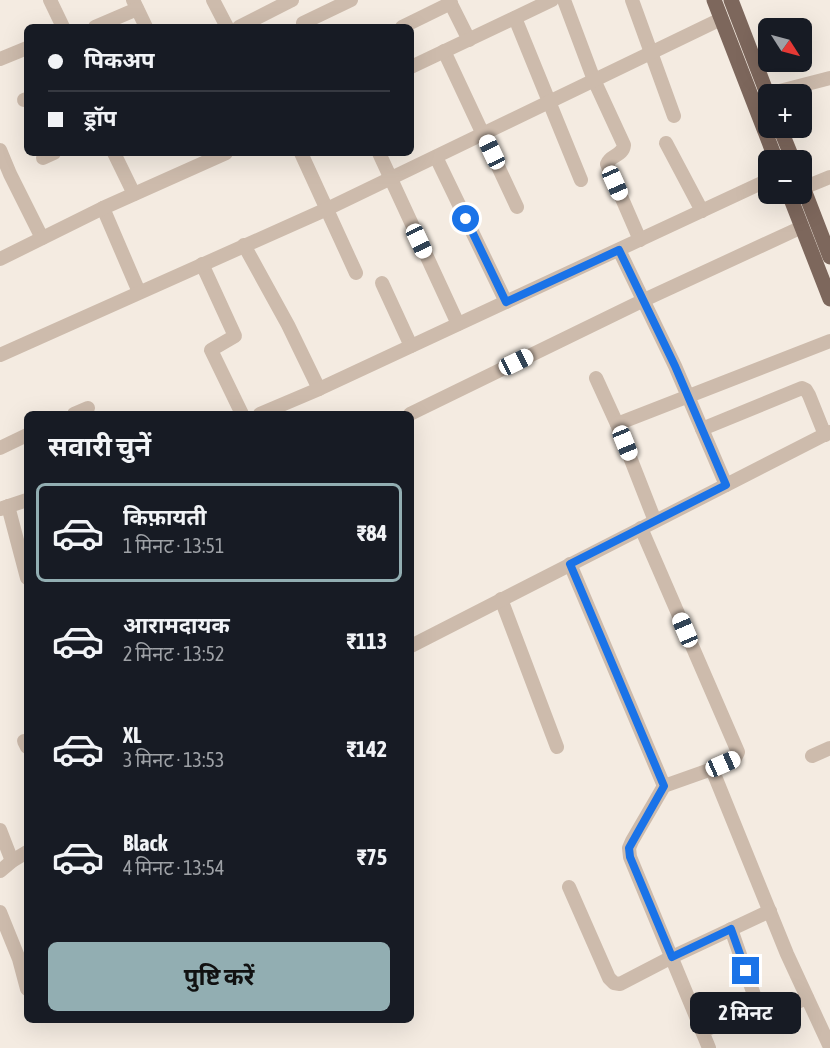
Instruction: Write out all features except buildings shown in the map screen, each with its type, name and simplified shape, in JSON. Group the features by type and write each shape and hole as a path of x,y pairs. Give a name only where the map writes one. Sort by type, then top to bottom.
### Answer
{"main road":[{"path":"714,0 772,150"},
{"path":"731,0 764,84"},
{"path":"800,204 802,227 830,299"},
{"path":"805,204 830,257"}],"street":[{"path":"50,0 62,24"},
{"path":"213,0 225,24"},
{"path":"245,24 292,0 304,24"},
{"path":"306,24 351,0"},
{"path":"414,66 552,0"},
{"path":"564,0 594,80 624,145 621,152 610,158 607,164 640,240"},
{"path":"632,0 674,116"},
{"path":"408,24 450,2 469,40"},
{"path":"100,24 135,5 144,24"},
{"path":"515,18 581,180"},
{"path":"0,355 327,209 721,19"},
{"path":"0,58 24,49"},
{"path":"444,51 517,207"},
{"path":"808,84 830,78"},
{"path":"666,143 702,211"},
{"path":"0,150 5,176 42,238"},
{"path":"115,156 134,194"},
{"path":"0,258 210,156"},
{"path":"302,156 356,273"},
{"path":"380,156 458,324"},
{"path":"436,157 506,302"},
{"path":"812,183 830,177"},
{"path":"267,411 758,185"},
{"path":"103,208 139,292"},
{"path":"414,412 644,300 802,227"},
{"path":"244,245 288,325 319,389"},
{"path":"619,250 671,357 726,485"},
{"path":"202,264 235,336 211,350 241,411"},
{"path":"382,283 411,346"},
{"path":"617,424 830,341"},
{"path":"596,378 617,424 655,521"},
{"path":"414,644 827,433 806,390 802,388 702,429"},
{"path":"81,411 88,408"},
{"path":"0,447 24,436"},
{"path":"24,501 4,508 24,569"},
{"path":"641,528 738,752 735,758 712,769 664,786 629,848 630,857 709,1048"},
{"path":"570,564 664,786"},
{"path":"501,599 557,747"},
{"path":"812,756 830,748"},
{"path":"712,769 828,1047"},
{"path":"0,830 12,861"},
{"path":"0,871 24,854"},
{"path":"569,887 609,978 620,984 672,957 770,912"},
{"path":"0,912 24,978"},
{"path":"731,929 760,1012"},
{"path":"702,1031 741,1016 780,1009 807,998"}],"route":[{"path":"466,219 506,302 619,250 675,366 726,485 570,564 664,786 629,848 630,857 672,957 731,929 746,971"}]}
